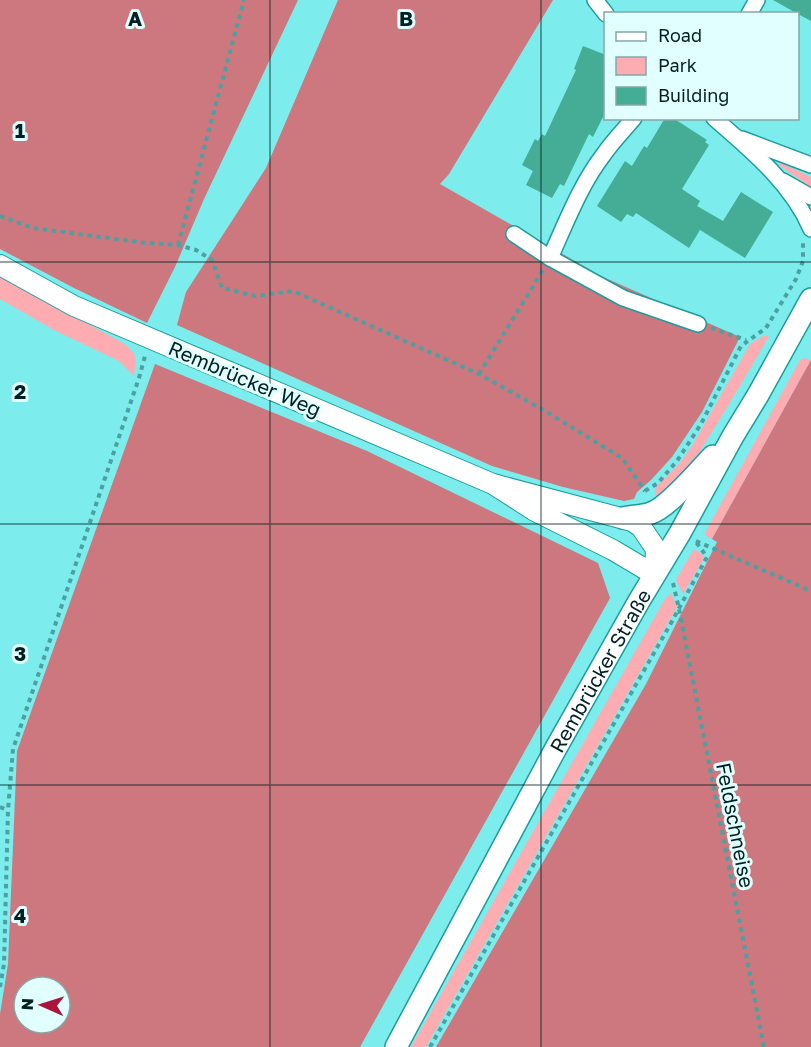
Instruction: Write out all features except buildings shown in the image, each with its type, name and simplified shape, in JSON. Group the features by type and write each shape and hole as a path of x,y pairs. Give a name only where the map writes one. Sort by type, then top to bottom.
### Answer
{"main road":[{"name":"Rembrücker Straße","path":"396,1047 556,748 656,575 809,301"},
{"path":"623,518 651,513 660,508 733,436"}],"street":[{"path":"595,0 604,12"},
{"path":"550,258 593,170 603,154 632,120"},
{"path":"716,120 778,178 797,203 810,226"},
{"path":"734,135 811,163"},
{"path":"778,178 811,197"},
{"path":"514,234 550,258 623,298 698,324"},
{"name":"Rembrücker Weg","path":"0,265 74,306 493,484 623,518 641,527 657,549 656,575 535,510 493,484"}],"path":[{"path":"178,245 244,0"},
{"path":"0,216 33,228 178,245 196,250 212,260 222,288 255,296 293,291 479,374 622,458 645,491 651,513"},
{"path":"645,491 658,483 677,461 701,424 741,346 766,328 796,279 803,261 802,228 810,226"},
{"path":"479,374 550,258"},
{"path":"698,324 747,341"},
{"path":"0,987 4,964 12,749 135,390 150,338"},
{"path":"429,1047 707,557 695,541 811,591"},
{"name":"Feldschneise","path":"679,609 764,1047"},
{"path":"0,807 8,810"}],"green space":[{"path":"779,162 811,177 811,187 780,166"},
{"path":"0,275 123,343 135,357 134,376 119,361 54,330 0,299"},
{"path":"765,335 769,336 694,460 675,484 656,498 655,488 679,464 692,446 750,344"},
{"path":"805,358 811,360 712,539 706,536 706,531 800,360"},
{"path":"694,549 702,554 704,559 683,594 676,580"},
{"path":"671,593 677,607 426,1047 411,1047 665,599"}],"shaded area":[{"path":"0,0 298,0 147,323 0,249"},
{"path":"338,0 553,0 449,174 440,184 603,277 740,337 702,412 672,457 637,492 634,499 624,501 563,487 492,466 177,325 186,292 266,168"},
{"path":"811,360 811,1047 436,1047 646,684 717,542 712,539"},
{"path":"155,364 367,451 598,563 610,598 360,1047 0,1047 0,1014 8,964 17,751"}]}
